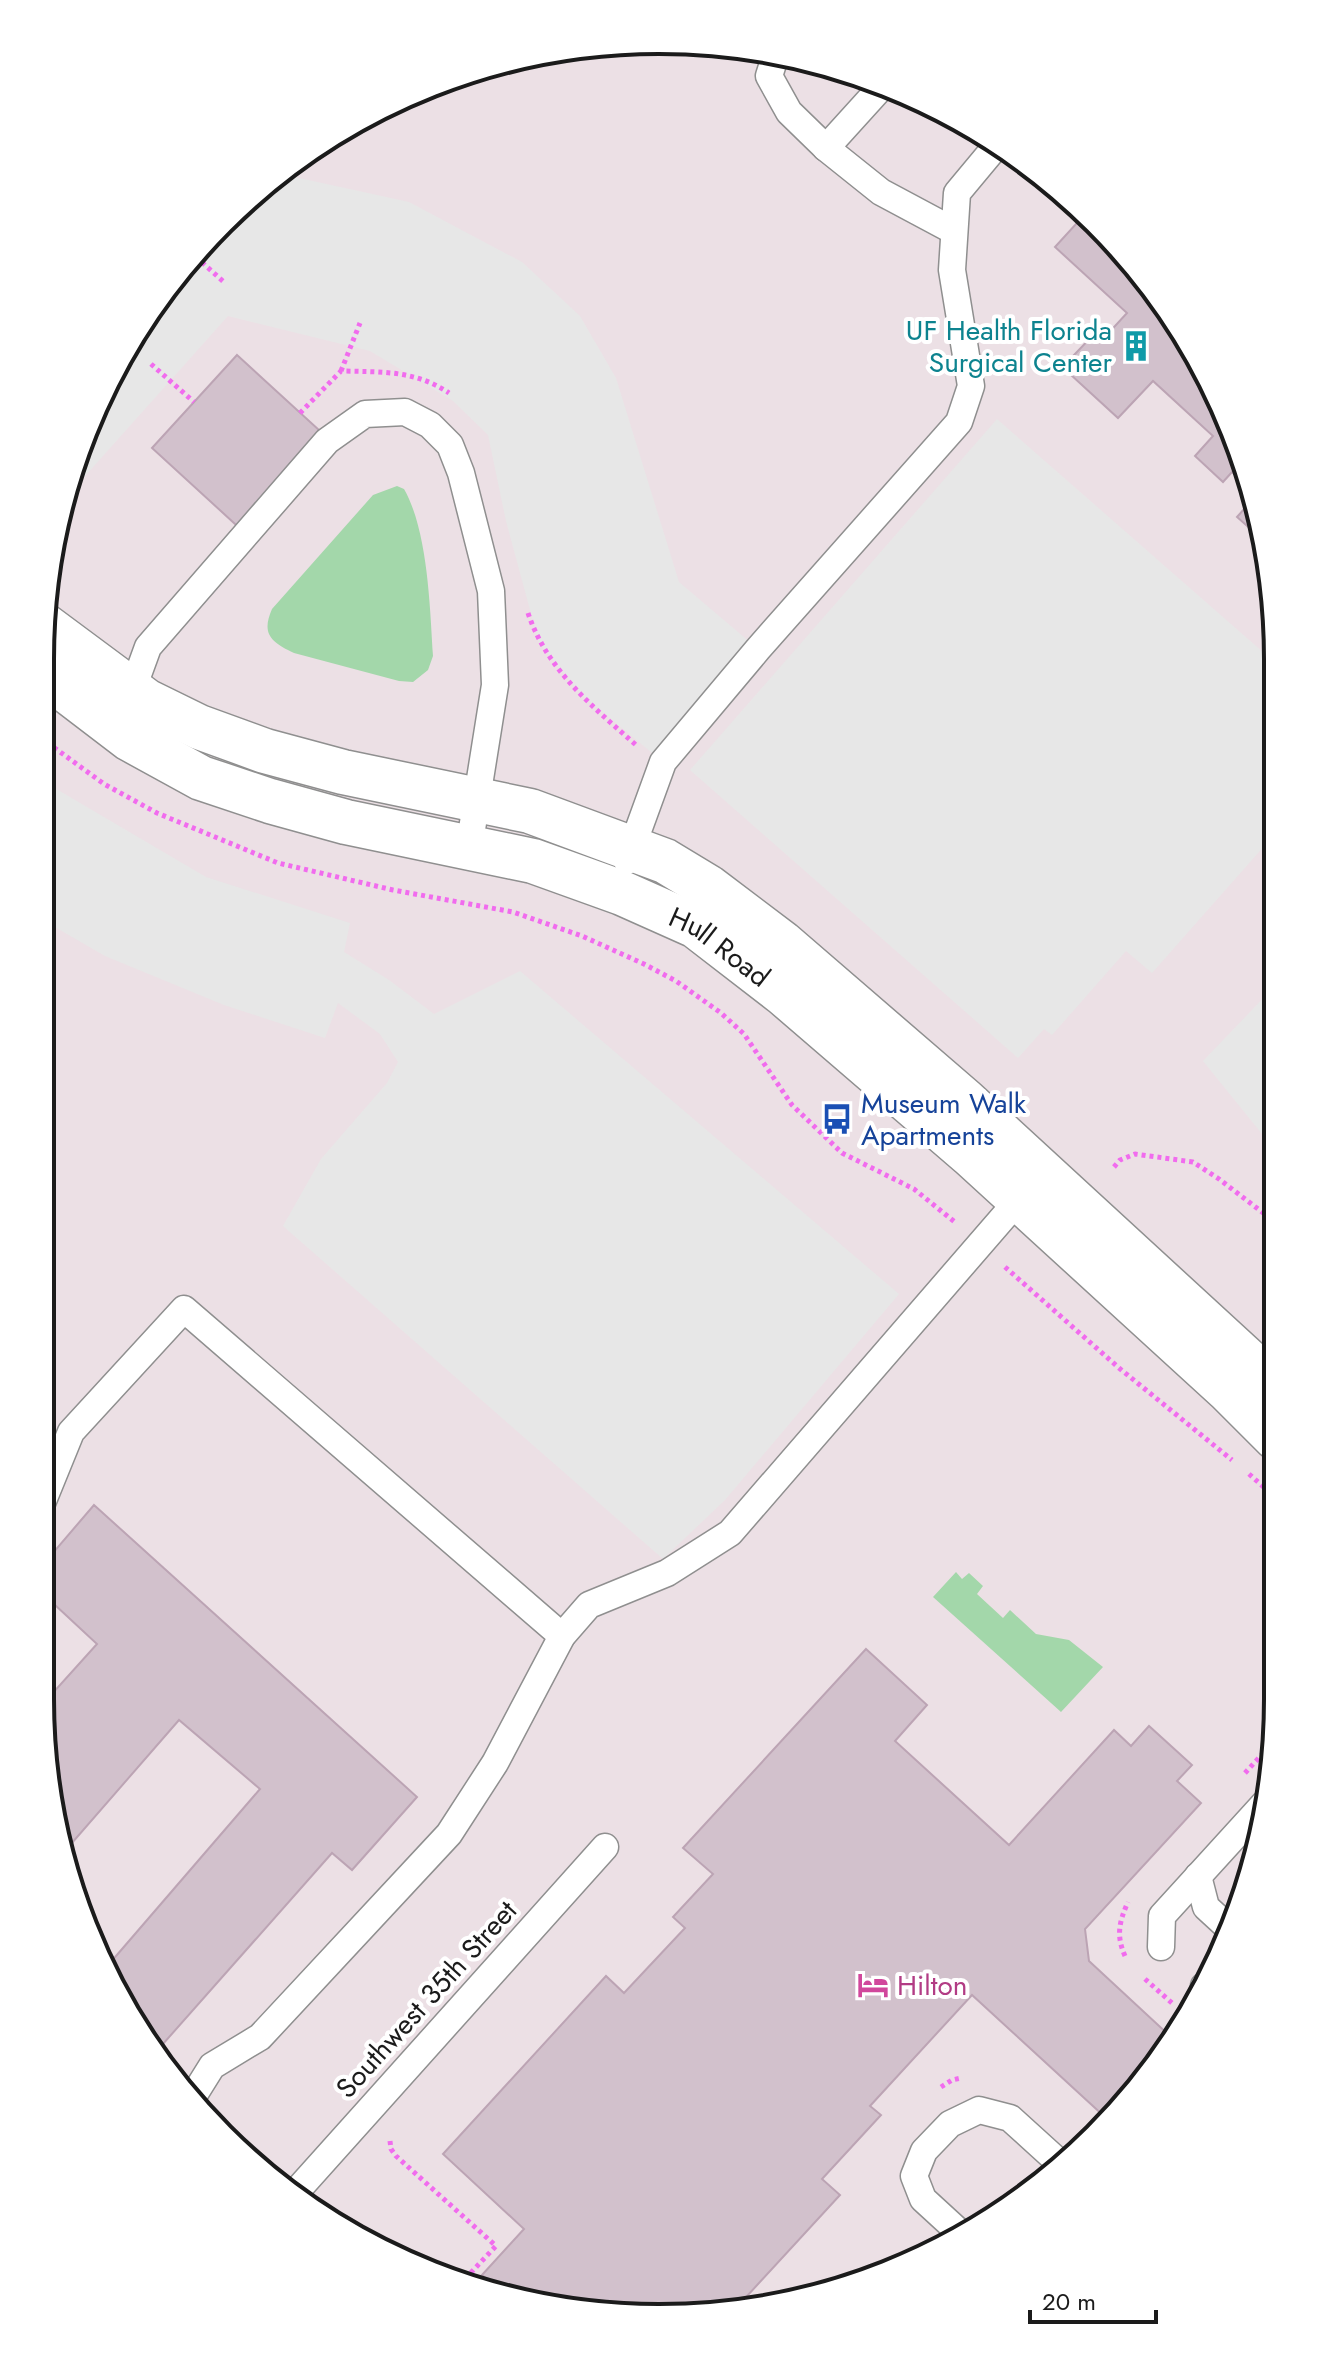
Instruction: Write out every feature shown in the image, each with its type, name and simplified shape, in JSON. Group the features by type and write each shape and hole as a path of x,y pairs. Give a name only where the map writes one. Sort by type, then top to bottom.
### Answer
{"street":[{"name":"Hull Road","path":"55,633 132,691 199,727 265,751 343,772 530,811 665,861 708,887 782,943 1038,1178 1264,1376"},
{"name":"Hull Road","path":"54,681 130,739 201,778 346,822 533,861 613,889 696,926 784,994 1038,1178 1264,1426"}],"lane":[{"path":"772,65 769,76 789,112 826,148 881,192 954,231"},
{"path":"826,148 875,94"},
{"path":"613,889 633,849 663,762 758,649 959,422 971,386 952,270 957,193 990,153"},
{"path":"130,739 132,691 148,647 327,441 365,414 405,412 430,425 450,445 461,473 491,591 495,685 469,848"},
{"path":"197,2090 212,2066 260,2037 449,1834 495,1763 562,1636 589,1605 667,1573 730,1533 1038,1178"},
{"path":"54,1474 71,1432 184,1309 562,1636"},
{"path":"1161,1947 1162,1916 1252,1817"},
{"name":"Southwest 35th Street","path":"301,2186 605,1847"},
{"path":"1198,1876 1206,1907 1222,1921"},
{"path":"954,2227 923,2199 914,2176 924,2151 950,2124 979,2110 1010,2118 1054,2158"}],"path":[{"path":"202,262 225,283"},
{"path":"341,371 360,323"},
{"path":"151,364 194,402"},
{"path":"54,747 104,784 157,813 278,863 393,890 513,912 582,936 644,964 688,989 744,1034 792,1105 842,1153 914,1189 962,1228"},
{"path":"1114,1167 1120,1160 1135,1154 1193,1162 1264,1214"},
{"path":"999,1262 1119,1368 1264,1488"},
{"path":"392,2134 391,2149 396,2156 496,2246 470,2274"}],"shaded area":[{"path":"294,177 409,202 522,262 580,316 616,378 679,582 758,649 663,762 581,694 539,643 506,521 488,435 453,401 370,351 228,316 82,480 116,391 156,323 204,260 260,204"},
{"path":"997,419 1264,653 1264,846 1152,973 1126,951 1052,1035 1044,1029 1018,1058 690,770"},
{"path":"397,486 404,489 412,506 423,548 433,656 428,670 413,682 399,681 294,653 279,645 268,631 272,609 373,495"},
{"path":"54,788 206,877 350,923 344,952 389,980 434,1014 520,971 899,1294 725,1500 663,1559 283,1226 321,1159 387,1083 398,1062 380,1034 338,1003 325,1038 224,1005 105,956 54,927"},
{"path":"1264,997 1264,1136 1203,1061"},
{"path":"956,1572 962,1579 969,1573 983,1586 977,1594 1003,1618 1010,1610 1036,1634 1069,1640 1103,1667 1061,1712 933,1597"}],"building":[{"name":"UF Health Florida Surgical Center","path":"1078,222 1139,291 1162,323 1202,391 1235,475 1232,472 1223,482 1195,456 1213,436 1153,381 1118,418 1071,375 1082,363 1074,355 1097,331 1105,337 1127,313 1055,247"},
{"path":"237,355 331,441 246,534 152,448"},
{"path":"1245,509 1249,528 1237,517"},
{"path":"94,1505 417,1797 352,1870 332,1853 163,2044 113,1960 260,1789 179,1720 72,1843 59,1778 54,1692 97,1644 54,1604 54,1552"},
{"name":"Hilton","path":"866,1649 927,1705 895,1741 1009,1845 1114,1730 1131,1746 1149,1726 1192,1765 1177,1781 1201,1803 1085,1929 1089,1961 1165,2031 1100,2113 972,1995 870,2106 881,2115 822,2179 840,2195 746,2298 699,2303 619,2303 541,2292 485,2278 482,2275 524,2229 443,2154 606,1976 624,1993 685,1928 673,1917 713,1874 683,1848"}],"place":[{"name":"UF Health Florida Surgical Center","path":"1136,346"},
{"name":"Museum Walk Apartments","path":"837,1119"},
{"name":"Hilton","path":"873,1985"}]}
